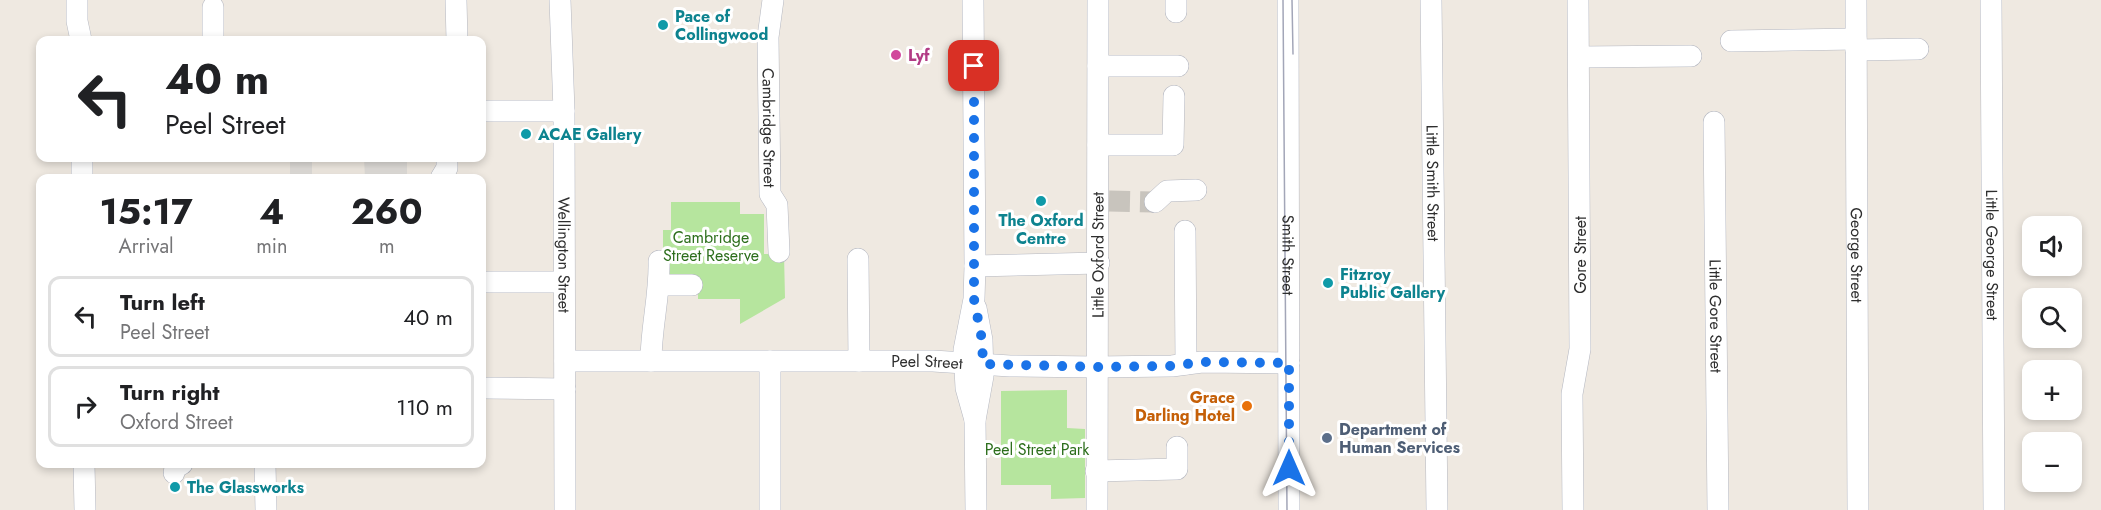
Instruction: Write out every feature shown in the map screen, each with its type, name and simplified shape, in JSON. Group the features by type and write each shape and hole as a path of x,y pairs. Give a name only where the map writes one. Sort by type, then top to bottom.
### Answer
{"street":[{"path":"77,0 77,21 80,36"},
{"path":"456,0 457,36"},
{"name":"Wellington Street","path":"560,0 564,111 565,510"},
{"name":"Cambridge Street","path":"758,0 768,37"},
{"name":"Cambridge Street","path":"773,0 768,37 770,194 777,205 779,252"},
{"path":"973,0 974,299 982,340 966,388 975,420 976,510"},
{"name":"Little Oxford Street","path":"1097,510 1096,367 1103,202 1098,145 1098,0"},
{"name":"Smith Street","path":"1288,0 1289,510"},
{"name":"Little Smith Street","path":"1431,0 1437,510"},
{"name":"Gore Street","path":"1573,510 1572,394 1580,349 1578,0"},
{"name":"George Street","path":"1856,0 1858,510"},
{"name":"Little George Street","path":"1991,0 1994,510"},
{"path":"213,7 213,36"},
{"path":"1731,41 1856,44 1918,49"},
{"path":"1579,57 1691,56"},
{"path":"1098,66 1178,66"},
{"path":"1098,145 1173,146 1174,96"},
{"path":"486,111 564,111"},
{"name":"Little Gore Street","path":"1714,122 1718,510"},
{"path":"1155,202 1167,191 1196,190"},
{"path":"1185,231 1186,364"},
{"path":"858,259 859,360"},
{"path":"651,361 651,341 659,285 659,261"},
{"path":"975,266 1099,263"},
{"path":"486,282 564,282"},
{"path":"659,285 692,285"},
{"name":"Peel Street","path":"565,361 859,360 1096,367 1202,362 1289,363"},
{"path":"770,361 770,510"},
{"path":"486,388 565,390"},
{"path":"1096,471 1178,470 1177,447"},
{"path":"84,468 85,510"},
{"path":"265,468 266,510"}],"green space":[{"name":"Cambridge Street Reserve","path":"671,202 740,202 740,214 764,214 764,254 784,254 785,298 740,324 740,299 698,299 698,288 649,284 663,261 663,230 671,230"},
{"name":"Peel Street Park","path":"1067,390 1067,428 1085,429 1085,498 1051,499 1051,485 1001,485 1001,391"}],"shaded area":[{"path":"290,162 312,162 312,174 290,174"},
{"path":"364,162 407,162 407,174 365,174"}],"tunnel":[{"path":"1109,201 1155,202"}],"tram line":[{"path":"1283,0 1287,510"},
{"path":"1292,0 1293,54"}],"place":[{"name":"Pace of Collingwood","path":"663,25"},
{"name":"Lyf","path":"896,55"},
{"name":"ACAE Gallery","path":"526,134"},
{"name":"The Oxford Centre","path":"1041,201"},
{"name":"Fitzroy Public Gallery","path":"1328,283"},
{"name":"Grace Darling Hotel","path":"1247,406"},
{"name":"Department of Human Services","path":"1327,438"},
{"name":"The Glassworks","path":"175,487"}],"route":[{"path":"974,66 974,299 982,340 983,364 1096,367 1172,366 1202,362 1289,363 1289,468"}]}
